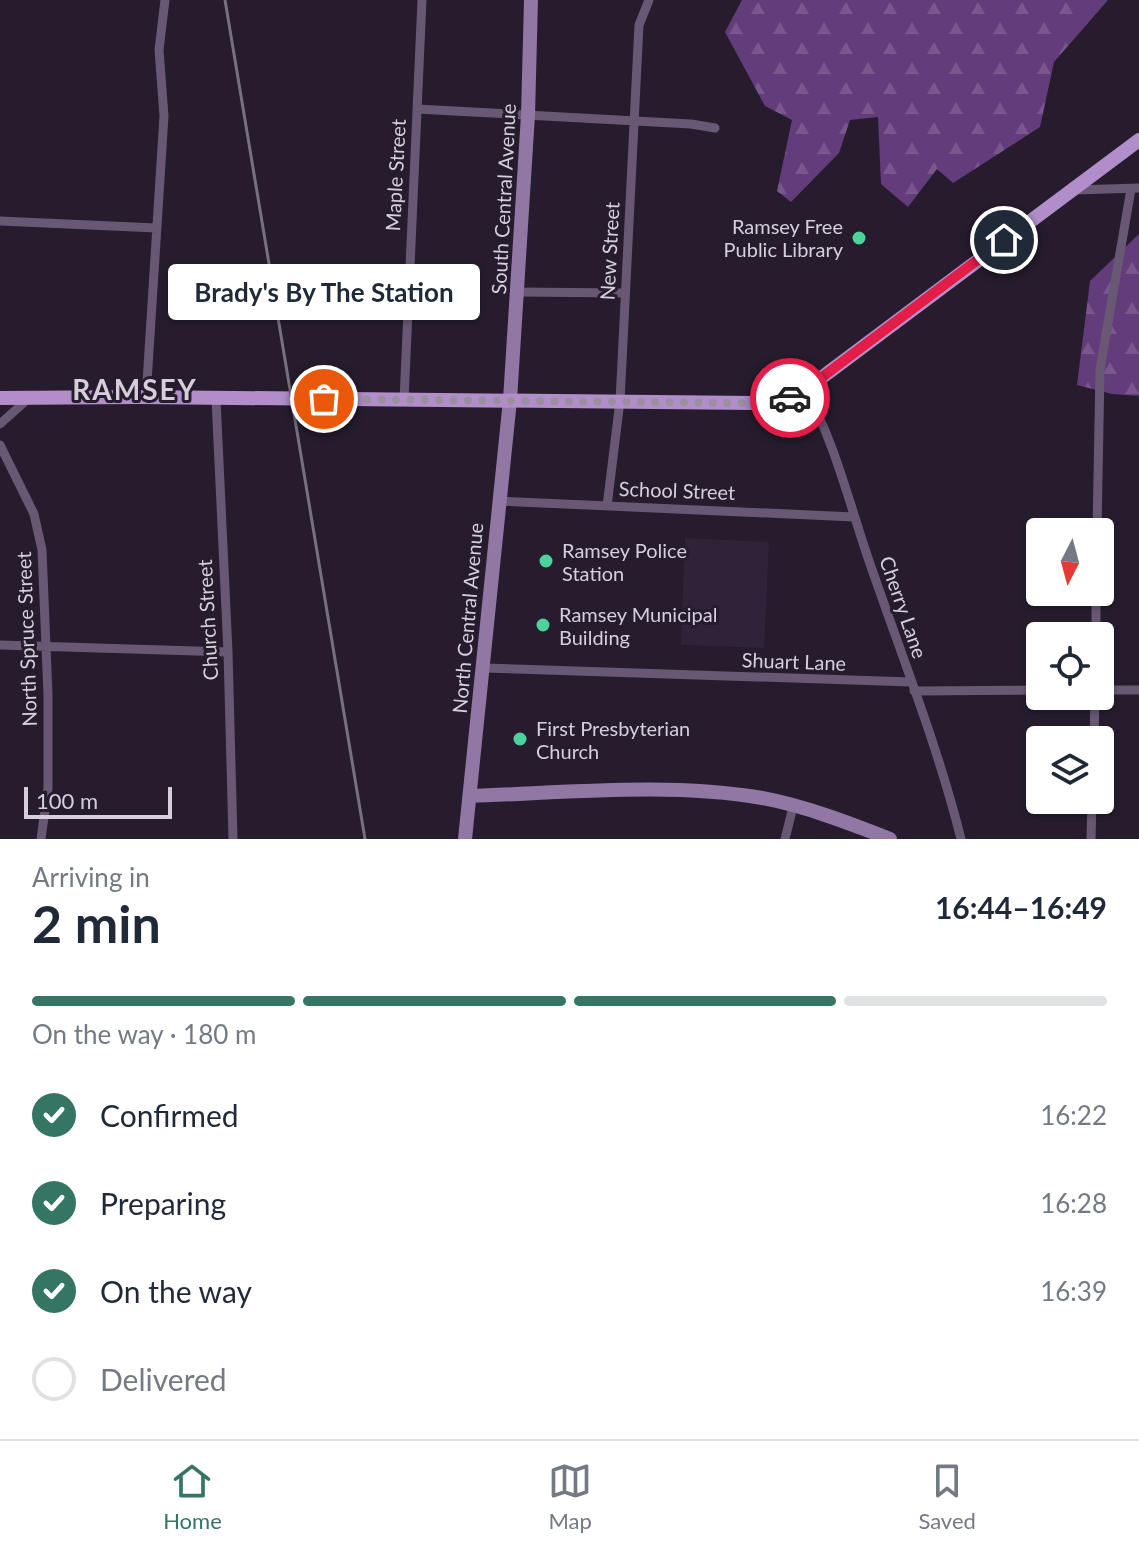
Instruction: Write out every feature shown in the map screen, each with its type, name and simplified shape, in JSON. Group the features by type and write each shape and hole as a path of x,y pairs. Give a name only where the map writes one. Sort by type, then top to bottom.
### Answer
{"main road":[{"name":"South Central Avenue","path":"510,400 528,115 531,0"},
{"path":"0,398 771,403 801,392 1139,140"},
{"name":"North Central Avenue","path":"465,839 510,400"},
{"path":"470,796 597,791 680,792 763,798 890,839"}],"street":[{"path":"146,398 164,116 159,50 165,0"},
{"name":"Maple Street","path":"404,400 422,0"},
{"name":"New Street","path":"607,506 620,401 639,25 649,0"},
{"path":"417,109 691,124 715,128"},
{"path":"1071,190 1135,188 1100,369 1097,518"},
{"path":"0,221 156,228"},
{"path":"518,292 625,293"},
{"name":"Cherry Lane","path":"801,392 813,403 854,517 961,839"},
{"path":"0,424 29,398"},
{"name":"Church Street","path":"216,399 233,839"},
{"name":"North Spruce Street","path":"0,445 34,514 39,532 46,646 48,788 41,839"},
{"name":"School Street","path":"498,501 854,517"},
{"path":"0,645 228,652"},
{"name":"Shuart Lane","path":"484,668 1026,690"},
{"path":"1114,690 1139,690"},
{"path":"785,839 793,807"},
{"path":"1091,839 1092,814"}],"shaded area":[{"path":"685,538 769,542 764,648 681,645"}],"green space":[{"path":"742,0 1108,0 1054,62 1040,127 953,183 937,169 908,207 881,184 878,117 850,120 839,153 791,202 777,191 792,120 765,106 725,32"},
{"path":"1139,234 1139,396 1112,394 1077,385 1090,281"}],"railway":[{"path":"225,0 365,839"}],"way so far":[{"path":"324,399 771,403 790,398"}],"place":[{"name":"Ramsey Free Public Library","path":"859,238"},
{"name":"Brady's By The Station","path":"324,399"},
{"name":"Ramsey Police Station","path":"546,561"},
{"name":"Ramsey Municipal Building","path":"543,625"},
{"name":"First Presbyterian Church","path":"520,739"}],"district":[{"name":"RAMSEY","path":"135,389"}],"route":[{"path":"790,398 805,390 1004,240"}]}
